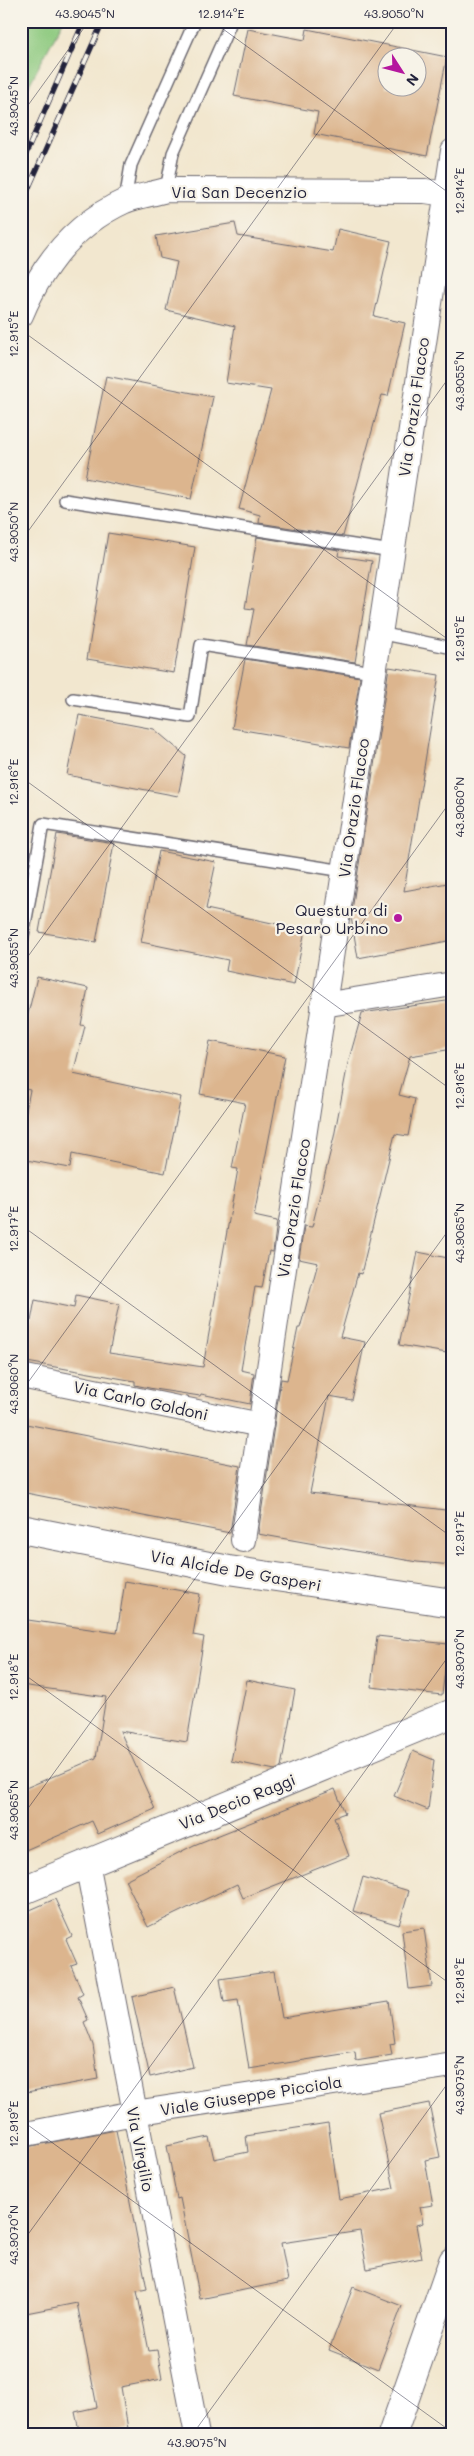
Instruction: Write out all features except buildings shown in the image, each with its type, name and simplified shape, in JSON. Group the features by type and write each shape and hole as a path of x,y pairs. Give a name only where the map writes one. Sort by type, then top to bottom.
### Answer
{"street":[{"name":"Via Orazio Flacco","path":"243,1540 373,672 449,194 453,151"},
{"name":"Via San Decenzio","path":"21,315 31,292 53,256 84,226 126,201 166,190 425,191 449,194"},
{"path":"323,1005 453,984"},
{"name":"Via Carlo Goldoni","path":"21,1376 260,1425"},
{"name":"Via Alcide De Gasperi","path":"21,1529 229,1570 453,1603"},
{"name":"Via Decio Raggi","path":"21,1891 87,1862 453,1713"},
{"name":"Via Virgilio","path":"87,1862 197,2435"},
{"name":"Viale Giuseppe Picciola","path":"21,2135 134,2113 453,2065"},
{"path":"392,2435 453,2261"}],"lane":[{"path":"126,201 131,165 195,21"},
{"path":"166,190 173,153 231,22"},
{"path":"65,500 392,551"},
{"path":"379,633 453,648"},
{"path":"73,699 190,717 202,645 373,672"},
{"path":"21,947 43,824 344,871"}],"green space":[{"path":"21,21 63,21 21,100"}],"railway":[{"path":"21,165 84,21"},
{"path":"21,205 103,21"}],"place":[{"name":"Questura di Pesaro Urbino","path":"398,918"}]}
